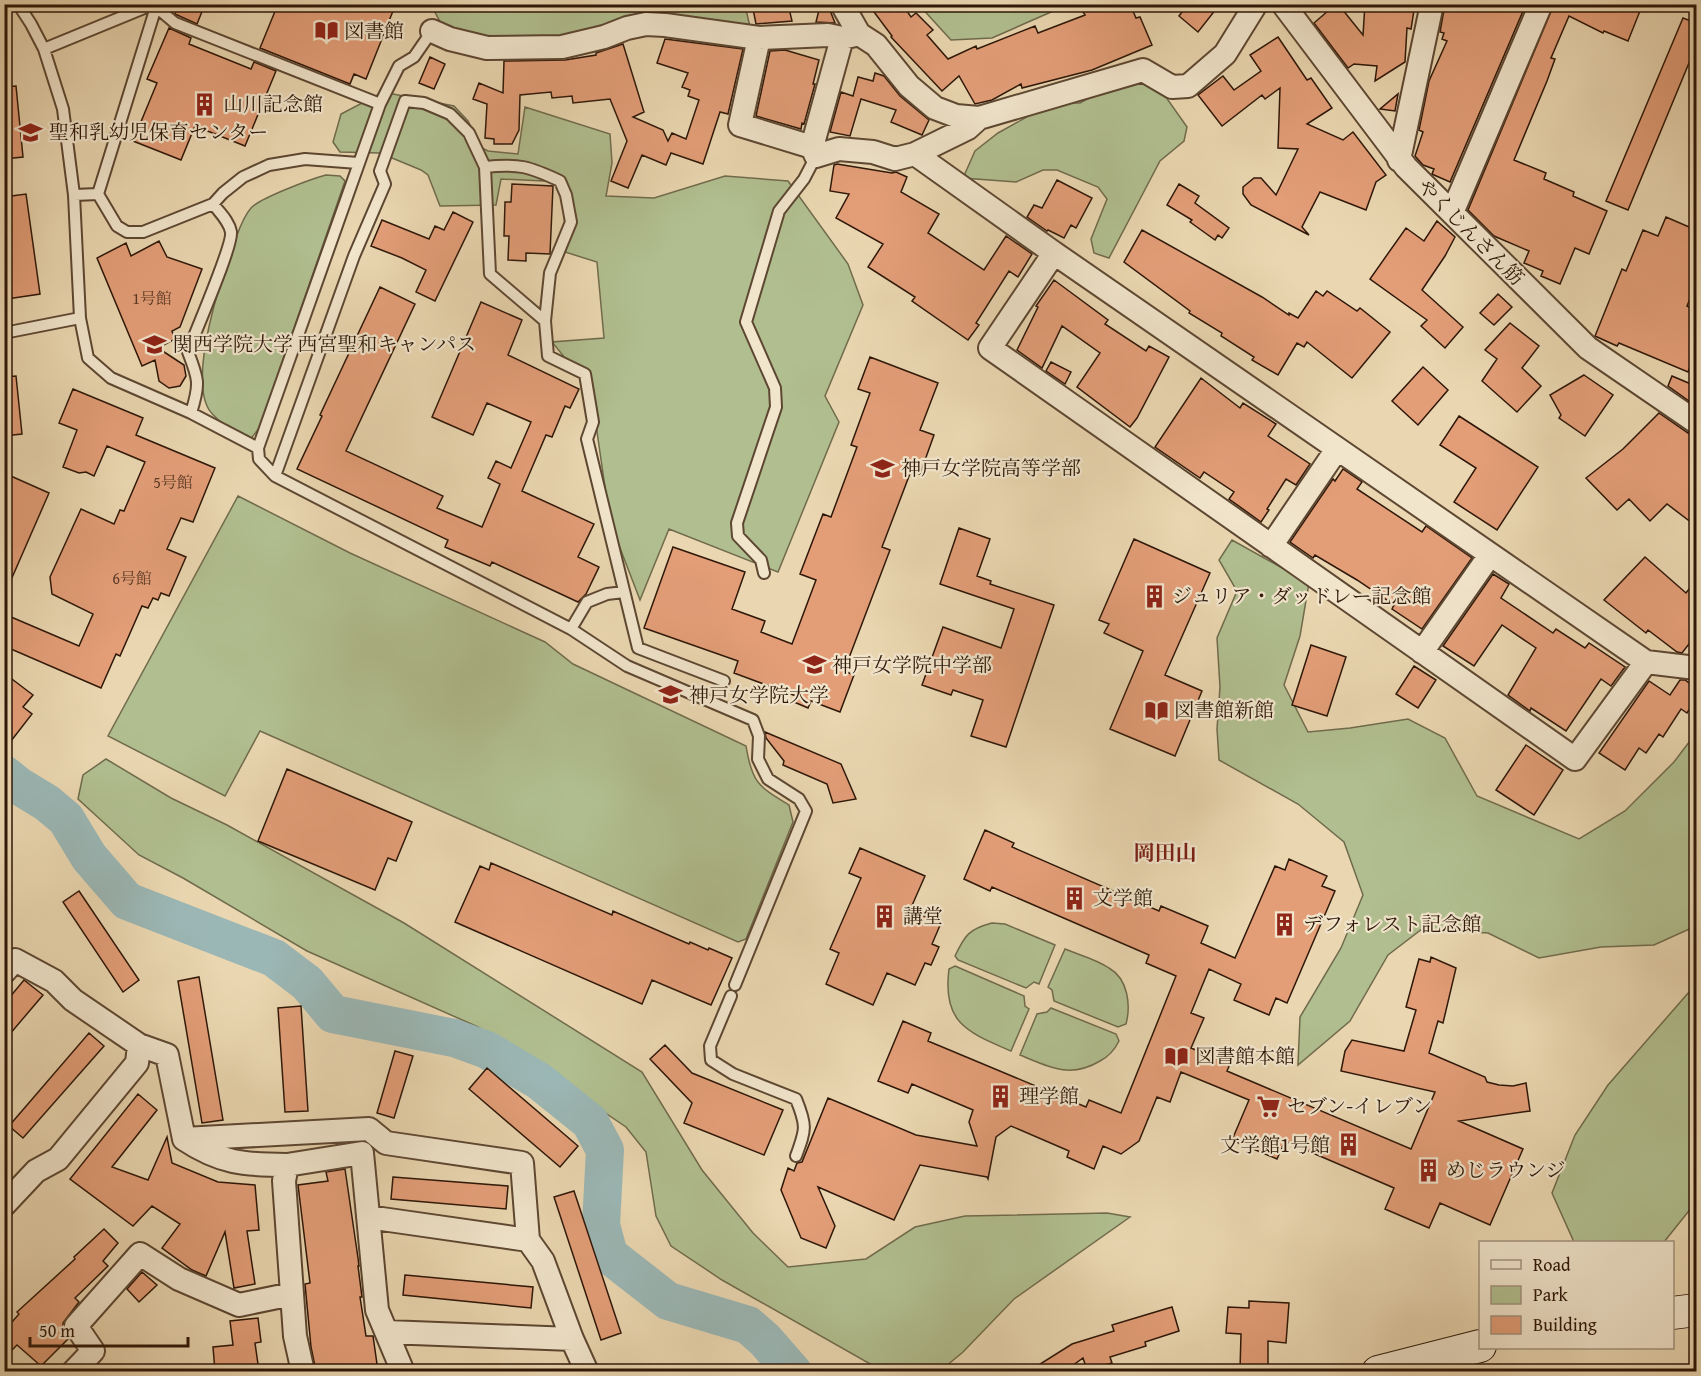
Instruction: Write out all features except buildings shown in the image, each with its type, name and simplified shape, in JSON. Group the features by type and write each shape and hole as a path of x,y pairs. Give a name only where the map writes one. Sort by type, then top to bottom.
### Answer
{"street":[{"path":"814,152 850,36 842,4"},
{"path":"432,31 450,39 487,48 562,47 646,24 759,38 850,36 876,45 909,86 935,108 956,116 979,118 1143,70 1172,87 1188,86 1225,54 1256,4"},
{"name":"やくじんさん筋","path":"1283,4 1400,160 1452,213 1588,348 1696,422"},
{"path":"1400,160 1432,4"},
{"path":"1452,213 1541,4"},
{"path":"759,38 740,125 814,152 839,149 873,152 895,159 915,154 968,129 979,118"},
{"path":"915,154 1054,253 1646,663 1696,668"},
{"path":"1054,253 990,348 1575,759 1646,663"},
{"path":"1271,546 1337,448"},
{"path":"1422,652 1490,555"},
{"path":"4,972 15,960 54,981 73,1000 139,1045 167,1055 184,1139 201,1150 222,1160 256,1165 287,1165 362,1154 377,1310 404,1371"},
{"path":"4,1204 36,1171 58,1159 137,1064 139,1045"},
{"path":"184,1139 369,1129 386,1143 522,1162 528,1240 543,1262 572,1340 587,1371"},
{"path":"287,1165 284,1181 295,1336 303,1371"},
{"path":"368,1217 528,1240"},
{"path":"73,1371 93,1351 76,1326 140,1254 179,1279 239,1305 292,1294"},
{"path":"1674,1313 1696,1310"},
{"path":"387,1332 572,1340"},
{"path":"1378,1371 1479,1346"}],"lane":[{"path":"18,4 44,49 63,109 74,195 80,318 88,358 111,378 191,413 258,448"},
{"path":"44,49 144,8 156,7 175,22 380,104"},
{"path":"156,7 98,194 117,226 127,232 143,232 213,204 243,177 269,165 305,159 358,163"},
{"path":"432,31 414,57 399,66 380,104 258,448 259,459 275,476 571,629 627,666 753,720 759,736 758,759 768,779 799,799 806,811 735,985"},
{"path":"275,476 354,256 385,184 380,171 405,101 424,104 450,114 469,133 485,167 490,274 546,321"},
{"path":"764,573 761,560 738,536 737,522 777,407 775,388 746,321 779,211 804,179 814,152"},
{"path":"485,167 510,164 536,170 560,181 566,195 571,222 550,273 546,321 548,356 585,374 593,422 587,440 638,648 627,666"},
{"path":"74,195 98,194"},
{"path":"191,413 199,387 188,352 232,234 228,223 213,204"},
{"path":"4,333 80,318"},
{"path":"571,629 587,602 607,594 624,592"},
{"path":"638,648 724,681"},
{"path":"731,996 710,1046 711,1060 733,1074 796,1099 803,1116 805,1130 796,1156"}],"green space":[{"path":"431,5 745,5 750,27 705,22 569,41 489,41 443,27"},
{"path":"919,5 1067,5 992,38 951,40"},
{"path":"1121,80 1149,83 1161,90 1187,127 1184,141 1160,161 1109,258 1094,253 1091,239 1107,199 1098,187 1057,170 1043,170 1016,182 963,178 975,151 998,133 1052,103 1080,103"},
{"path":"383,92 454,106 468,121 482,148 488,151 518,154 525,107 610,134 612,163 606,196 654,198 725,176 788,181 848,264 863,305 825,396 839,422 778,572 669,529 640,600 610,522 591,390 552,342 604,338 597,262 565,252 564,182 501,179 496,205 440,206 428,175 421,170 380,153 340,152 333,142 341,114"},
{"path":"326,175 340,176 345,181 260,427 249,441 219,421 207,406 203,390 202,371 205,349 215,303 227,262 245,216 251,208 275,194"},
{"path":"238,496 350,553 545,642 573,664 746,746 754,776 763,788 789,805 793,822 746,939 738,942 260,731 225,796 108,736"},
{"path":"1232,540 1309,583 1300,636 1284,685 1308,732 1408,719 1445,738 1477,796 1579,839 1625,811 1674,762 1696,733 1696,926 1654,945 1601,947 1539,958 1488,933 1422,929 1388,955 1350,1021 1298,1065 1300,1017 1341,948 1363,895 1344,842 1298,804 1219,760 1217,729 1220,687 1217,638 1237,591 1219,560"},
{"path":"106,759 171,798 227,825 404,923 642,1072 702,1170 753,1233 788,1267 866,1259 915,1227 965,1216 1107,1213 1130,1217 1014,1299 963,1352 940,1371 879,1369 722,1280 671,1246 656,1216 646,1152 626,1127 478,1027 307,951 183,878 139,855 78,799 83,775"},
{"path":"992,923 1005,924 1055,945 1039,984 1034,982 1026,988 958,960 955,956 969,934"},
{"path":"1065,949 1104,965 1120,979 1127,993 1126,1024 1118,1027 1054,1001 1052,990 1048,987"},
{"path":"955,966 1024,996 1025,1006 1029,1009 1011,1051 970,1031 954,1014 948,987 949,969"},
{"path":"1696,984 1696,1202 1665,1241 1574,1241 1552,1193 1575,1135 1608,1085"},
{"path":"1051,1008 1116,1034 1119,1041 1103,1059 1079,1069 1050,1067 1020,1055 1037,1014 1047,1012"}],"waterway":[{"path":"4,774 66,819 89,857 127,901 274,958 307,983 333,1014 454,1038 487,1050 539,1081 590,1122 605,1150 601,1225 609,1255 668,1301 748,1325 765,1340 793,1372"}],"place":[{"name":"図書館","path":"326,31"},
{"name":"山川記念館","path":"205,104"},
{"name":"聖和乳幼児保育センター","path":"31,132"},
{"name":"関西学院大学 西宮聖和キャンパス","path":"155,344"},
{"name":"神戸女学院高等学部","path":"883,468"},
{"name":"ジュリア・ダッドレー記念館","path":"1154,596"},
{"name":"神戸女学院中学部","path":"814,665"},
{"name":"神戸女学院大学","path":"671,695"},
{"name":"図書館新館","path":"1156,710"},
{"name":"文学館","path":"1075,898"},
{"name":"講堂","path":"885,916"},
{"name":"デフォレスト記念館","path":"1285,924"},
{"name":"図書館本館","path":"1177,1056"},
{"name":"理学館","path":"1001,1096"},
{"name":"セブン-イレブン","path":"1269,1106"},
{"name":"文学館1号館","path":"1348,1145"},
{"name":"めじラウンジ","path":"1428,1170"}],"district":[{"name":"岡田山","path":"1165,853"}]}
